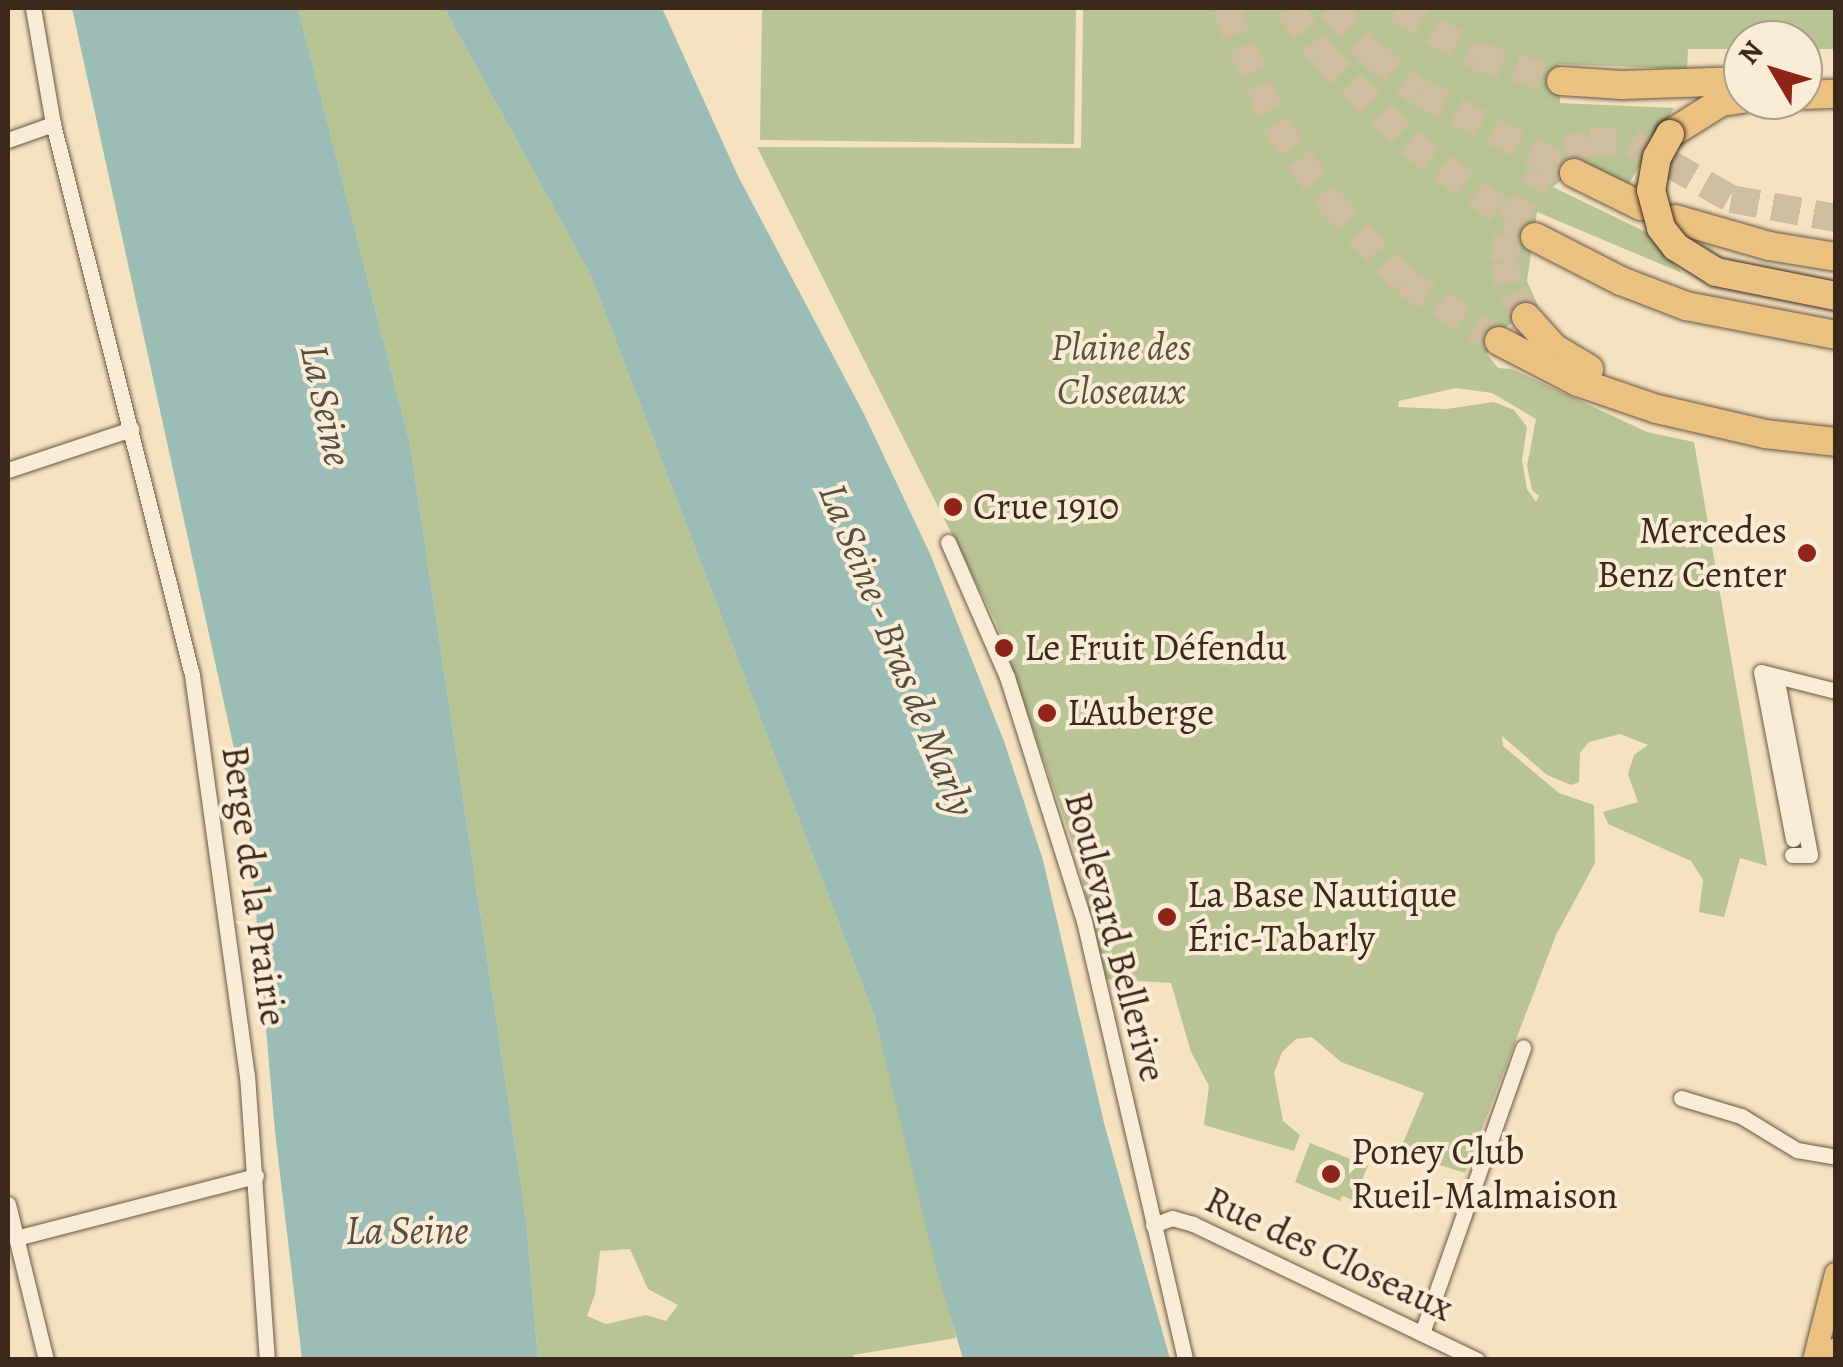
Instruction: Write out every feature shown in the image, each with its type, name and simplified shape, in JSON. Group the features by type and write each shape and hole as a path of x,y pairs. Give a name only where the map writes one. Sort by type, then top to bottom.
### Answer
{"highway":[{"path":"1562,80 1723,82"},
{"path":"1674,84 1723,98"},
{"path":"1723,105 1670,134 1657,157 1651,190 1661,228 1676,247 1716,272 1836,296"},
{"path":"1574,173 1642,206"},
{"path":"1674,219 1769,246 1836,257"},
{"path":"1535,237 1621,281 1686,306 1836,335"},
{"path":"1526,317 1554,348 1604,376 1686,403 1772,420 1836,441"},
{"path":"1499,342 1578,382 1657,408 1751,432 1836,441"}],"main road":[{"path":"1814,1360 1836,1274"},
{"path":"1833,1360 1836,1350"}],"street":[{"name":"Berge de la Prairie","path":"33,8 53,124 192,675 248,1075 267,1360"},
{"path":"8,140 53,124"},
{"path":"8,470 130,429"},
{"name":"Boulevard Bellerive","path":"948,542 1006,676 1084,920 1185,1360"},
{"path":"1793,847 1761,672 1836,690"},
{"path":"1422,1333 1523,1047"},
{"path":"1681,1098 1741,1116 1811,1155 1836,1157"},
{"path":"16,1238 256,1176"},
{"path":"8,1204 46,1360"},
{"name":"Rue des Closeaux","path":"1153,1225 1172,1218 1192,1224 1478,1360"}],"green space":[{"path":"298,8 444,8 591,276 874,1015 956,1338 853,1355 856,1359 538,1359 526,1218 410,444","holes":["630,1249 648,1289 678,1305 666,1321 646,1315 606,1324 587,1316 595,1294 600,1251"]},
{"path":"762,8 1076,8 1074,144 760,140"},
{"name":"Plaine des Closeaux","path":"1083,8 1835,8 1835,49 1823,49 1823,20 1723,20 1723,49 1688,49 1687,69 1559,64 1560,103 1674,108 1627,187 1579,166 1553,187 1648,233 1682,273 1537,212 1527,281 1538,306 1503,329 1487,354 1498,368 1512,369 1647,432 1694,442 1767,866 1740,858 1724,917 1699,912 1703,880 1691,861 1608,824 1603,812 1638,802 1628,774 1634,755 1648,745 1620,734 1589,742 1580,753 1579,782 1571,785 1547,775 1502,736 1503,746 1559,793 1594,805 1595,863 1556,935 1465,1173 1414,1157 1403,1143 1424,1093 1341,1062 1312,1037 1296,1039 1282,1052 1274,1073 1283,1121 1300,1135 1294,1151 1204,1125 1209,1086 1191,1052 1171,983 1105,979 1077,856 996,622 757,147 1081,148","holes":["1456,388 1492,393 1536,419 1527,466 1532,490 1539,496 1536,502 1527,489 1522,460 1527,427 1514,410 1494,402 1446,409 1398,407 1399,401"]},
{"name":"Poney Club Rueil-Malmaison","path":"1310,1143 1368,1166 1353,1200 1342,1196 1340,1201 1295,1182"}],"water":[{"name":"La Seine","path":"72,8 298,8 410,444 526,1218 538,1359 302,1359 275,1132 247,808"},
{"name":"La Seine - Bras de Marly","path":"444,8 662,8 738,176 865,416 931,556 1005,744 1043,860 1104,1123 1170,1359 963,1359 937,1272 874,1015 591,276"}],"tunnel":[{"path":"1226,8 1275,125 1329,201 1404,281 1499,341"},
{"path":"1289,8 1321,54 1409,142 1523,228"},
{"path":"1331,8 1372,54 1419,92 1568,170"},
{"path":"1397,8 1475,56 1561,81"},
{"path":"1526,317 1508,283 1504,263 1510,223 1540,175 1567,152 1589,142 1632,142 1731,199 1836,218"}],"place":[{"name":"Crue 1910","path":"953,507"},
{"name":"Mercedes Benz Center","path":"1807,553"},
{"name":"Le Fruit Défendu","path":"1004,648"},
{"name":"L'Auberge","path":"1047,713"},
{"name":"La Base Nautique Éric-Tabarly","path":"1167,917"},
{"name":"Poney Club Rueil-Malmaison","path":"1331,1174"}]}
